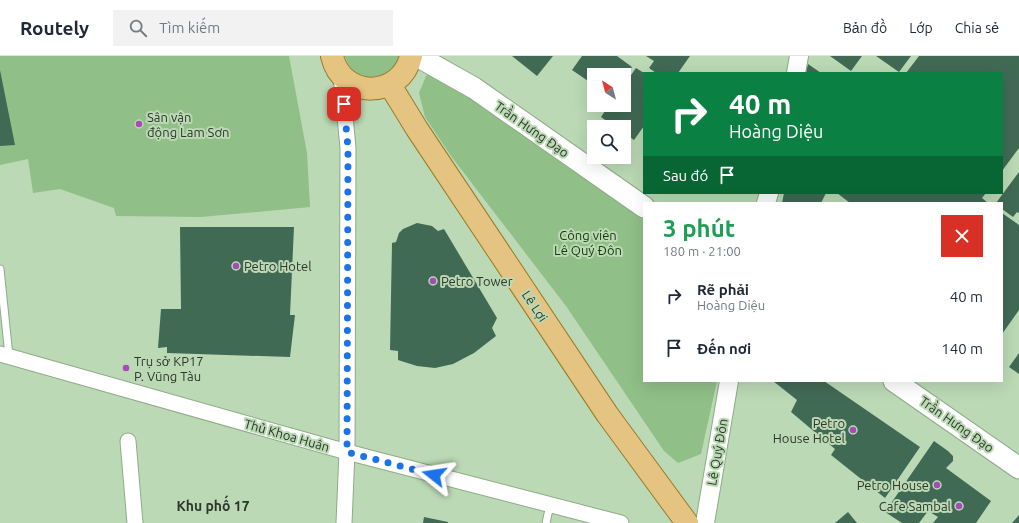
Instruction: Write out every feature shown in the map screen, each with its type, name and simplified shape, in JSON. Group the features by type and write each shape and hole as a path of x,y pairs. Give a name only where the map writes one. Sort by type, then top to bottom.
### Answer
{"main road":[{"path":"336,66 351,84 364,89 377,89 390,85 401,77 408,66 411,56"},
{"name":"Trần Hưng Đạo","path":"417,56 474,88 643,206"},
{"name":"Lê Lợi","path":"390,85 417,129 607,414 687,523"},
{"name":"Trần Hưng Đạo","path":"895,382 1019,468"}],"street":[{"path":"796,72 799,56"},
{"path":"336,66 348,148 347,452 344,523"},
{"name":"Thủ Khoa Huân","path":"5,355 347,452 621,523"},
{"name":"Lê Quý Đôn","path":"705,523 729,382"},
{"path":"128,441 135,523"}],"lane":[{"path":"0,269 5,355"},
{"path":"546,523 550,505"}],"green space":[{"path":"0,56 289,56 307,153 310,207 201,217 116,216 114,208 60,189 33,193 28,159 0,165"},
{"path":"345,56 399,56 395,65 389,72 381,76 372,77 363,76 355,72 349,65"},
{"name":"Công viên Lê Quý Đôn","path":"430,72 643,212 643,382 717,382 701,454 678,463 664,451 566,306 451,156 425,117 419,93 426,76"}],"building":[{"path":"512,56 553,56 537,76"},
{"path":"582,56 617,56 632,67 631,68 587,68 587,80 572,70"},
{"path":"646,56 690,56 679,72 655,72 649,68 654,61"},
{"path":"830,56 862,56 851,71"},
{"path":"876,56 911,56 899,72"},
{"path":"919,56 1019,56 1019,148 1003,170 1003,72 907,72"},
{"path":"808,64 820,72 806,72"},
{"path":"636,68 643,72 643,127 634,140 631,138 631,120 605,120 601,117 604,112 631,112 631,75"},
{"path":"0,70 15,145 0,146"},
{"path":"1019,172 1019,213 1017,212 1013,217 1003,210 1003,202 997,202"},
{"path":"784,194 826,194 822,202 782,202"},
{"path":"838,194 985,194 982,198 987,202 849,202"},
{"path":"1003,214 1019,225 1019,310 1003,333"},
{"name":"Petro Tower","path":"417,223 432,226 438,231 444,229 497,318 492,328 496,336 474,353 453,364 435,368 417,366 398,360 398,351 390,350 392,243 396,242 399,233 403,229"},
{"name":"Petro Hotel","path":"180,227 294,227 290,315 295,315 290,357 167,353 167,347 158,348 161,309 181,309"},
{"path":"1019,353 1019,374 1009,367"},
{"name":"Petro House Hotel","path":"774,382 825,382 920,447 885,498 831,455 835,449 791,412 797,400"},
{"name":"Petro House","path":"934,441 953,456 953,461 946,468 991,501 976,523 933,523 938,517 928,511 919,523 902,523 885,512"},
{"path":"848,512 857,523 835,523"},
{"path":"1019,515 1019,523 1012,523"},
{"path":"424,517 448,522 448,523 423,523"}],"place":[{"name":"Sân vận động Lam Sơn","path":"139,124"},
{"name":"Petro Hotel","path":"236,266"},
{"name":"Petro Tower","path":"433,281"},
{"name":"Trụ sở KP17 P. Vũng Tàu","path":"126,368"},
{"name":"Petro House Hotel","path":"853,430"},
{"name":"Petro House","path":"937,485"},
{"name":"Cafe Sambal","path":"959,506"}],"district":[{"name":"Khu phố 17","path":"213,506"}],"route":[{"path":"344,104 348,148 347,452 434,475"}]}
